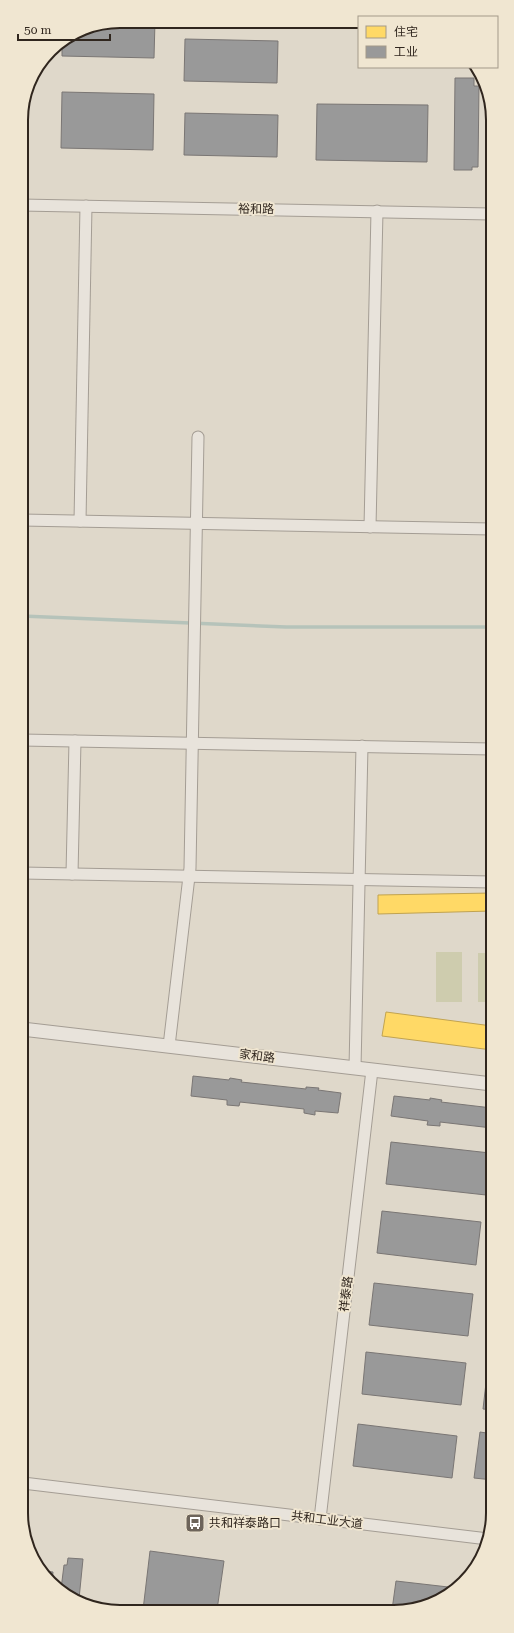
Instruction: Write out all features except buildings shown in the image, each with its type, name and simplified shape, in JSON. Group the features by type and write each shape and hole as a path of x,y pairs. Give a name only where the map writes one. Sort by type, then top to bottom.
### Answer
{"street":[{"name":"裕和路","path":"28,204 486,214"},
{"path":"80,521 86,206"},
{"path":"370,527 377,212"},
{"path":"169,1046 189,876 198,437"},
{"path":"28,520 486,529"},
{"path":"28,740 486,749"},
{"path":"72,874 75,741"},
{"path":"355,1068 362,746"},
{"path":"28,873 486,882"},
{"name":"家和路","path":"28,1030 486,1083"},
{"name":"祥泰路","path":"320,1519 372,1070"},
{"name":"共和工业大道","path":"28,1484 483,1538"}],"shaded area":[{"path":"436,952 462,952 462,1002 436,1002"},
{"path":"478,953 486,953 486,1002 478,1002"}],"waterway":[{"path":"28,616 286,627 486,627"}],"place":[{"name":"共和祥泰路口","path":"195,1523"}]}
